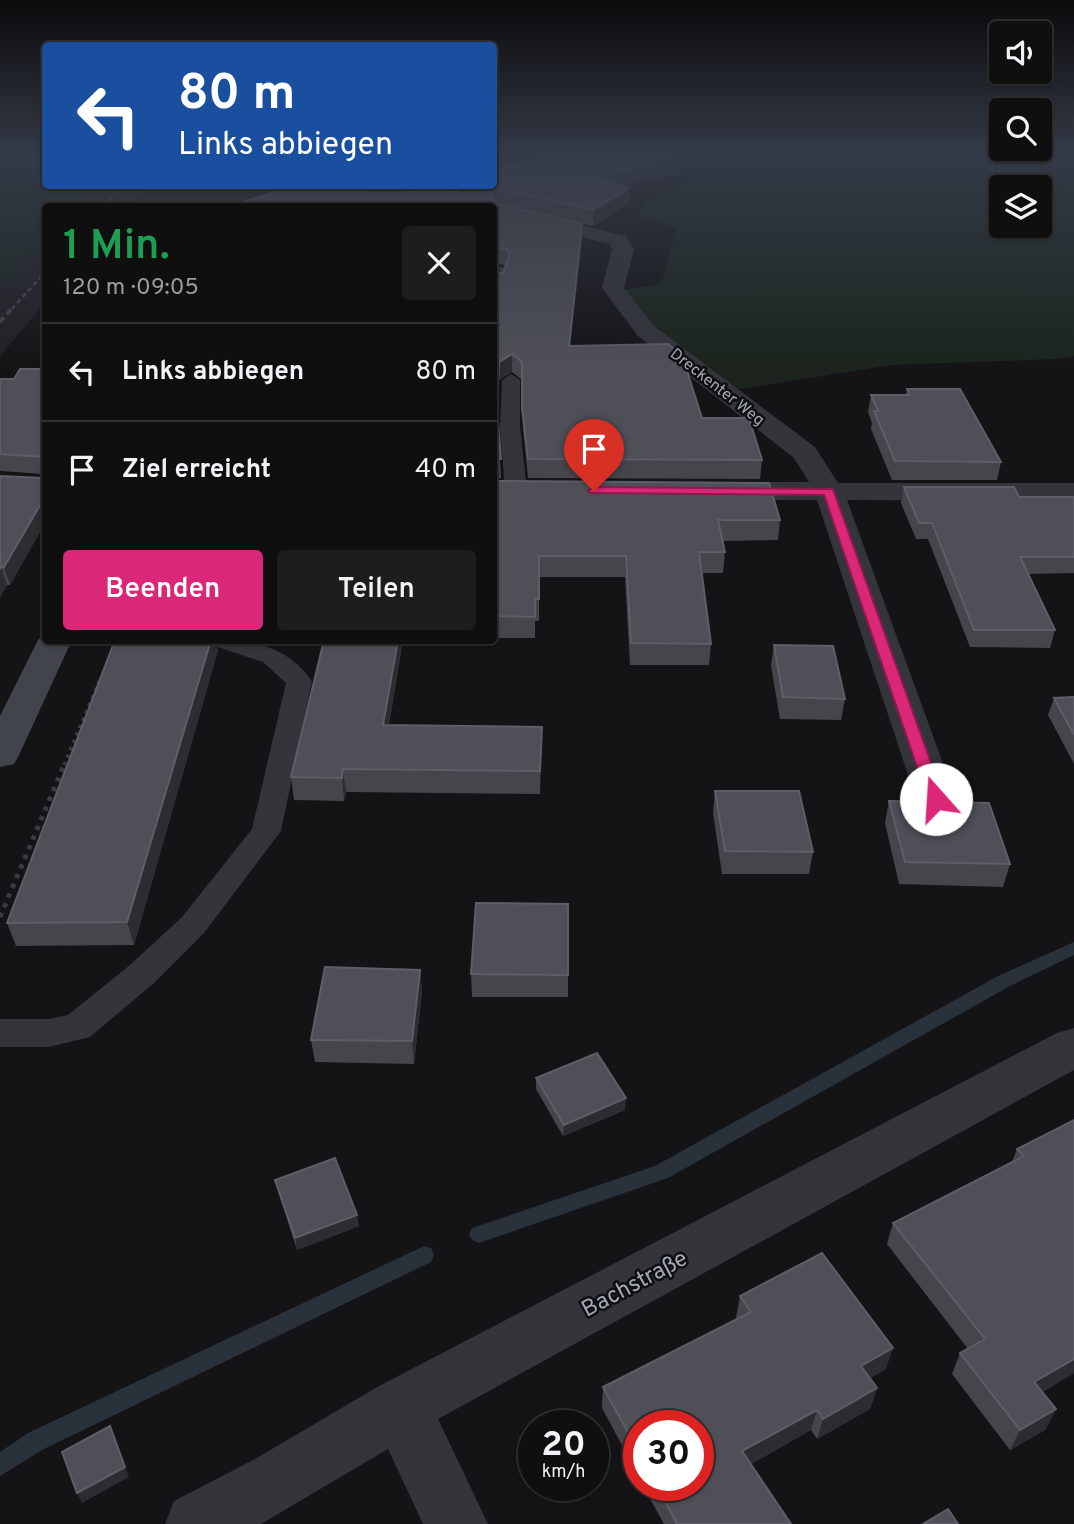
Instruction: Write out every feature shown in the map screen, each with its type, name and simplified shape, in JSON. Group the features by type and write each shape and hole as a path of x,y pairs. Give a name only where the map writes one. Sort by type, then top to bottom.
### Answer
{"main road":[{"path":"0,755 53,644"}],"street":[{"name":"Dreckenter Weg","path":"557,225 619,240 622,249 613,288 646,331 805,453 829,491"},
{"path":"693,491 1074,492"},
{"path":"829,491 936,799"},
{"name":"Bachstraße","path":"197,1524 277,1481 400,1407 1074,1047"},
{"path":"400,1407 456,1524"}],"lane":[{"path":"511,380 510,428 518,490"},
{"path":"0,1033 48,1033 78,1027 142,974 193,925 266,831 299,681 272,657 233,644"}],"path":[{"path":"0,916 106,666"}],"shaded area":[{"path":"0,225 42,225 42,242 0,289"},
{"path":"666,225 989,225 989,238 1052,238 1052,225 1074,225 1074,356 1056,359 891,365 735,390 660,334 621,290 661,284 677,229"},
{"path":"42,242 42,307 0,356 0,289"}],"building":[{"path":"497,225 582,225 569,346 668,344 682,355 702,418 749,418 762,460 528,459 522,408 522,362 512,354 499,362 497,408 497,273 503,273 510,253 506,249 497,248"},
{"path":"20,369 42,369 42,457 0,454 0,379 14,379"},
{"path":"907,389 960,389 1001,462 895,461 874,411 878,411 871,395 910,395"},
{"path":"497,408 501,459 497,459"},
{"path":"0,476 42,478 42,502 4,567 0,569"},
{"path":"497,481 769,483 780,520 718,520 725,552 699,552 711,644 631,643 626,556 539,556 539,599 535,599 535,617 497,616"},
{"path":"904,487 1014,487 1019,497 1074,497 1074,557 1020,557 1055,630 974,630 932,523 919,523"},
{"path":"113,644 210,644 127,922 7,923"},
{"path":"323,644 397,644 383,725 542,727 540,771 343,769 342,778 291,777"},
{"path":"774,645 833,646 845,699 783,697"},
{"path":"1074,697 1074,735 1054,698"},
{"path":"715,791 799,791 813,852 725,851"},
{"path":"889,801 989,803 1010,864 905,862"},
{"path":"476,903 568,904 568,975 471,974"},
{"path":"325,967 420,970 412,1041 311,1040"},
{"path":"597,1053 626,1098 564,1125 536,1078"},
{"path":"1074,1120 1074,1359 1034,1382 1056,1409 1020,1430 960,1353 985,1339 893,1223 1024,1156 1017,1149"},
{"path":"335,1158 357,1215 295,1238 275,1180"},
{"path":"822,1253 893,1348 861,1366 877,1388 823,1419 817,1410 742,1451 791,1524 677,1524 665,1501 714,1501 714,1410 623,1410 623,1424 603,1387 751,1312 740,1296"},
{"path":"110,1426 125,1467 77,1493 62,1452"},
{"path":"948,1509 958,1524 923,1524"}],"waterway":[{"path":"479,1234 661,1172 1004,981 1074,948"},
{"path":"0,1465 36,1441 424,1255"}],"railway":[{"path":"12,309 42,275"},
{"path":"0,322 13,307"}],"route":[{"path":"594,491 829,491 936,799"}]}
